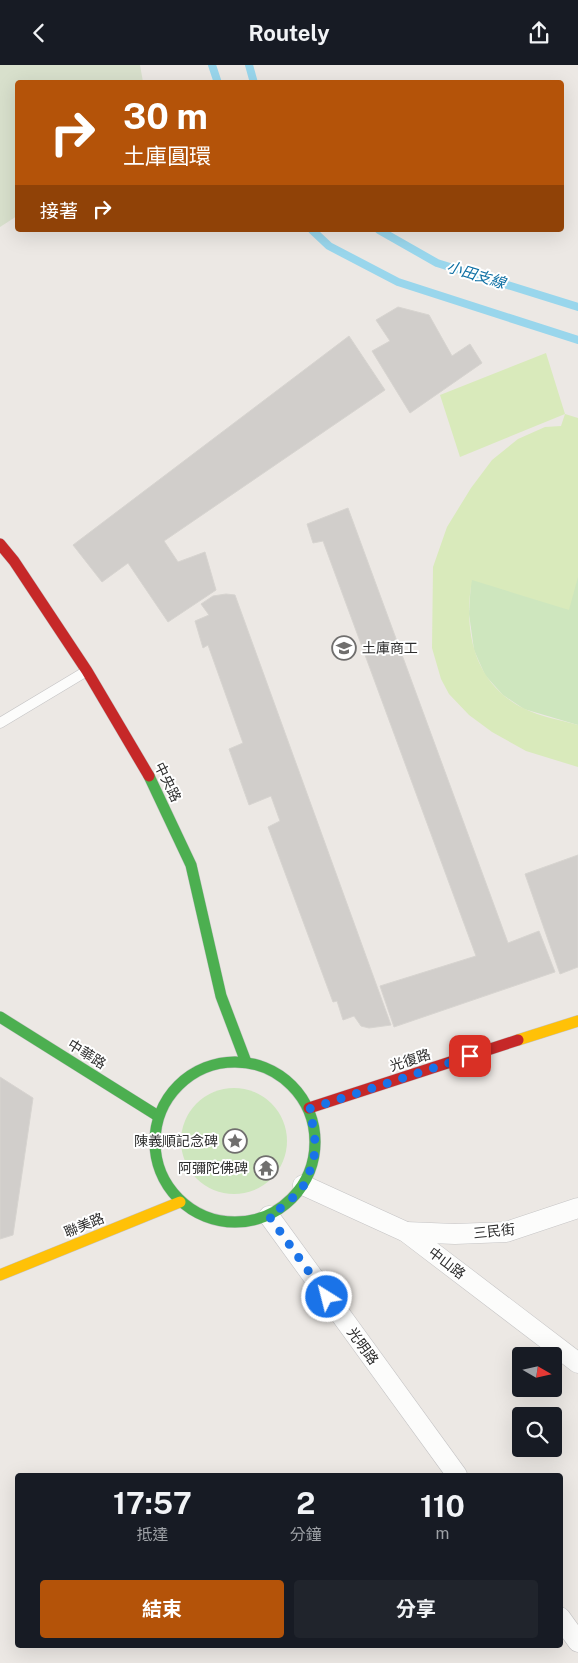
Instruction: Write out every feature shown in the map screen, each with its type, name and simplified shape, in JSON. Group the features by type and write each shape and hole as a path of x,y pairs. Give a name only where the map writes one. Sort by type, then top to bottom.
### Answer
{"street":[{"name":"中央路","path":"0,544 14,561 87,671 146,770 191,865 221,996 246,1062"},
{"name":"中華路","path":"0,1017 158,1116"},
{"name":"光復路","path":"309,1109 578,1021"},
{"path":"246,1062 272,1070 293,1086 309,1109 315,1134 314,1161 304,1185 288,1203 269,1216 246,1223 222,1223 200,1215 180,1202 165,1184 156,1163 154,1139 158,1116 171,1092 192,1073 218,1063 246,1062"},
{"name":"中山路","path":"304,1185 406,1232 578,1363"},
{"name":"聯美路","path":"0,1275 180,1202"},
{"name":"三民街","path":"406,1232 455,1234 506,1232 578,1208"},
{"name":"光明路","path":"269,1216 456,1473"},
{"path":"563,1621 578,1642"}],"lane":[{"path":"0,723 87,671"}],"green space":[{"path":"0,65 140,65 143,80 15,80 15,217 0,227"},
{"path":"546,353 565,414 460,457 440,395"},
{"path":"565,414 578,418 578,577 569,610 472,580 469,618 476,654 483,670 493,685 506,697 523,708 543,716 578,725 578,767 526,751 492,732 469,715 449,694 441,679 432,648 433,567 447,527 471,488 492,460 518,439 545,427 561,426"},
{"path":"578,462 578,725 524,709 503,695 485,675 474,650 469,614 471,580"},
{"path":"234,1088 254,1092 271,1104 283,1121 287,1141 283,1161 271,1178 254,1190 234,1194 214,1190 197,1178 185,1161 181,1141 185,1121 197,1104 214,1092"}],"building":[{"path":"398,307 429,315 452,356 470,344 482,363 410,413 372,351 390,341 376,320"},
{"path":"349,336 385,390 164,541 178,562 205,552 216,590 168,622 128,563 102,582 73,545"},
{"path":"348,508 508,943 539,931 555,972 394,1027 380,986 476,956 323,541 313,543 307,524"},
{"path":"235,595 391,1025 369,1028 361,1026 354,1016 343,1020 337,1001 333,1002 268,827 280,821 271,796 249,805 229,749 243,743 208,645 203,648 195,621 209,615 201,604 213,596"},
{"path":"578,855 578,967 560,974 525,874"},
{"path":"0,1077 33,1098 13,1235 0,1239"},
{"name":"阿彌陀佛碑","path":"268,1162 271,1171 265,1173 262,1165"}],"waterway":[{"path":"212,65 217,80"},
{"name":"小田支線","path":"249,65 253,80"},
{"path":"314,232 329,246 398,282 578,340"},
{"name":"小田支線","path":"383,232 437,263 578,307"}],"traffic: fast":[{"path":"149,776 191,865 221,996 246,1062"},
{"path":"0,1017 158,1116"},
{"path":"243,1062 273,1071 292,1085 302,1097 309,1111 314,1126 315,1142 314,1158 309,1173 302,1187 292,1199 280,1209 258,1219 243,1222 227,1222 212,1219 190,1209 168,1187 156,1158 155,1134 158,1119 168,1097 190,1075 219,1063 243,1062"}],"traffic: slow":[{"path":"518,1040 578,1021"},
{"path":"0,1275 180,1202"}],"traffic: jam":[{"path":"0,544 14,561 87,671 149,776"},
{"path":"309,1108 518,1040"}],"place":[{"name":"土庫商工","path":"344,648"},
{"name":"陳義順記念碑","path":"235,1141"},
{"name":"阿彌陀佛碑","path":"266,1168"}],"route":[{"path":"327,1297 269,1216 288,1203 304,1185 314,1161 315,1134 309,1109 470,1056"}]}
